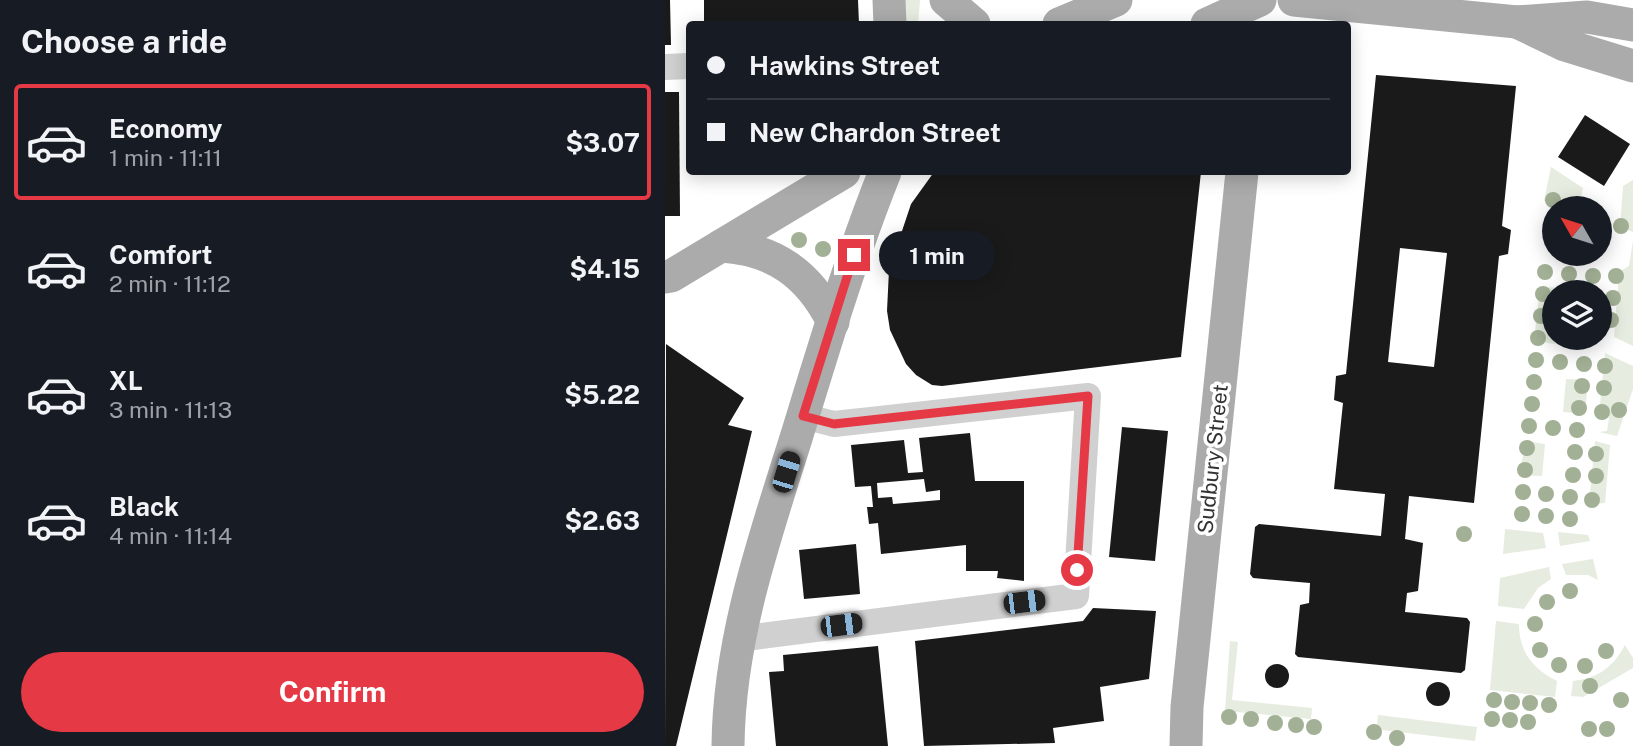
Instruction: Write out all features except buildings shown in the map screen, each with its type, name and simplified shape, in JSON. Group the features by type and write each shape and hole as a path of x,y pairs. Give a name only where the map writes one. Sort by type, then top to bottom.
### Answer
{"main road":[{"path":"890,0 890,21"},
{"path":"934,21 936,0"},
{"path":"946,0 970,21"},
{"path":"1066,21 1116,0"},
{"path":"1214,21 1259,0"},
{"path":"1261,21 1265,0"},
{"path":"1294,0 1517,22 1587,17 1633,25"},
{"path":"1517,22 1565,45 1633,66"},
{"path":"667,278 839,175"},
{"path":"729,746 732,675 738,639 832,322 884,175"},
{"name":"Sudbury Street","path":"1186,746 1187,707 1242,175"},
{"path":"721,246 754,250 784,262 816,292 832,322"}],"street":[{"path":"665,67 686,66"},
{"path":"738,639 1076,596 1088,396 834,424 803,416"}],"shaded area":[{"path":"904,0 920,0 918,21 903,21"},
{"path":"1551,167 1583,188 1581,196 1545,196"},
{"path":"1633,180 1633,232 1620,227 1623,186"},
{"path":"1633,241 1633,346 1614,337 1619,272 1629,266"},
{"path":"1540,287 1542,287 1542,342 1534,341"},
{"path":"1605,353 1633,366 1633,389 1617,436 1599,432 1607,431 1609,418 1599,415"},
{"path":"1566,379 1588,380 1585,414 1563,412"},
{"path":"1525,441 1545,444 1542,476 1520,475"},
{"path":"1595,441 1610,445 1605,503 1589,504"},
{"path":"1505,529 1543,533 1546,548 1503,554"},
{"path":"1558,532 1588,535 1590,541 1560,546"},
{"path":"1593,559 1598,580 1588,575 1566,575 1562,564"},
{"path":"1549,567 1551,579 1538,588 1524,609 1498,606 1500,578"},
{"path":"1496,621 1519,624 1522,643 1529,658 1541,671 1557,681 1555,697 1490,690"},
{"path":"1230,641 1238,642 1232,700 1312,708 1311,719 1225,711"},
{"path":"1625,645 1633,658 1633,668 1583,697 1571,696 1573,681 1604,670"},
{"path":"1378,715 1477,727 1475,741 1382,730 1377,724"}],"route":[{"path":"854,255 803,416 834,424 1088,396 1077,570"}]}
